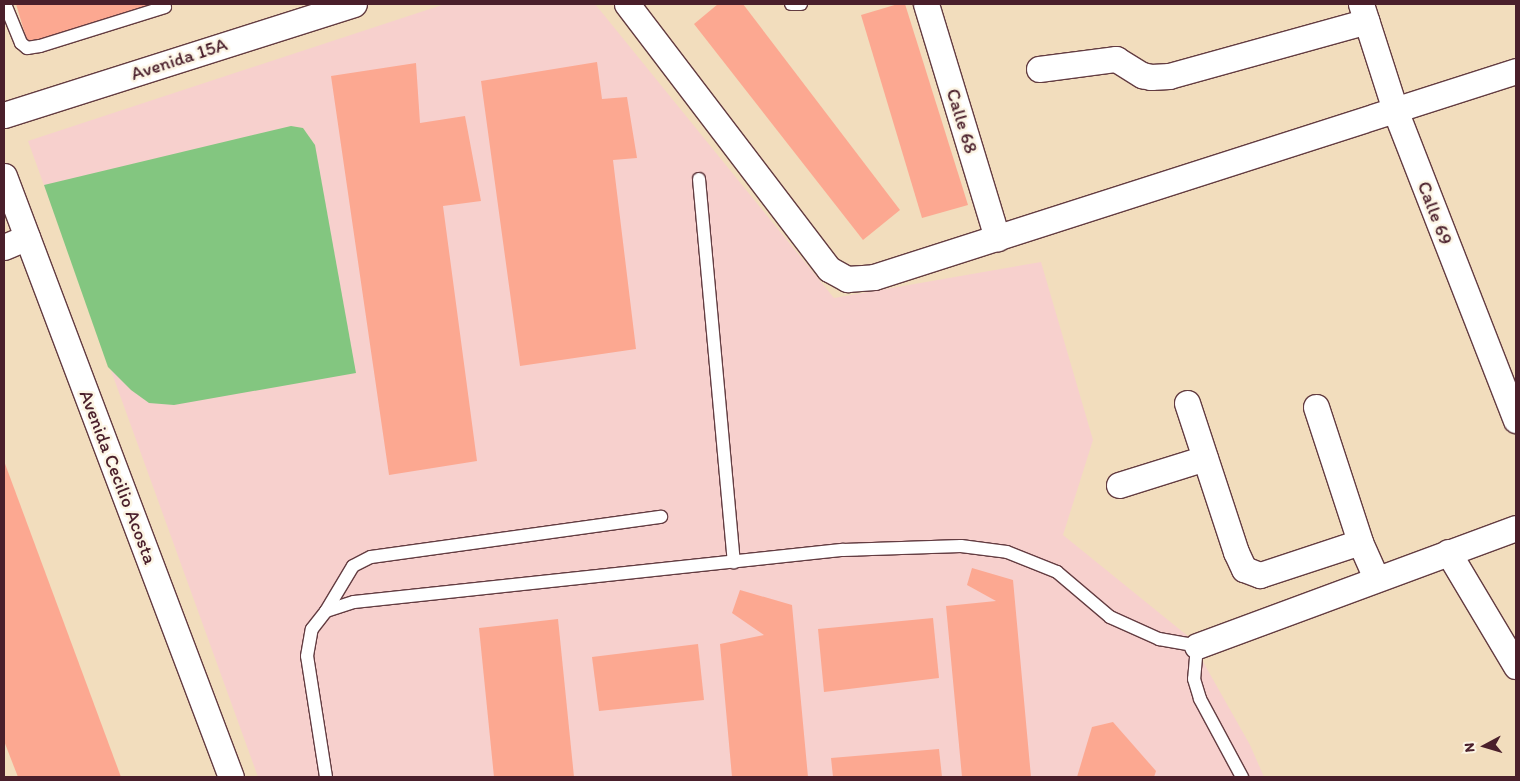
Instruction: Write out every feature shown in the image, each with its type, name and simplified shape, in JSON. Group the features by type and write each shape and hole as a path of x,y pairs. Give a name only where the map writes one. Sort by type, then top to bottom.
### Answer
{"street":[{"name":"Avenida 15A","path":"4,115 327,8 354,4"},
{"path":"627,4 829,269 847,279 874,277 1516,71"},
{"name":"Calle 68","path":"926,4 997,238"},
{"path":"1039,69 1116,59 1142,75 1169,76 1364,12"},
{"name":"Calle 69","path":"1364,12 1395,110 1516,420"},
{"name":"Avenida Cecilio Acosta","path":"4,176 231,777"},
{"path":"4,247 27,237"},
{"path":"1187,403 1236,552 1244,568 1260,575 1360,542"},
{"path":"1316,406 1360,542 1376,578"},
{"path":"1119,485 1205,458"},
{"path":"1197,646 1376,578 1516,528"},
{"path":"1448,552 1516,666"}],"lane":[{"path":"5,4 20,43 27,48 40,46 165,8"},
{"path":"791,4 802,4"},
{"path":"699,179 734,562"},
{"path":"326,777 307,656 312,629 326,611 353,566 371,556 661,517"},
{"path":"326,611 354,602 843,550 961,546 1007,552 1057,572 1110,617 1159,639 1197,646 1194,679 1200,699 1242,777"}],"shaded area":[{"path":"445,4 595,4 834,298 1041,262 1093,440 1063,535 1189,637 1250,745 1264,777 258,777 28,141"}],"green space":[{"path":"291,126 303,128 315,145 356,373 174,405 149,403 131,390 108,367 44,185"}],"building":[{"path":"16,4 157,4 28,44"},
{"path":"718,4 743,4 900,210 863,240 694,24"},
{"path":"898,4 905,4 968,205 922,218 861,15"},
{"path":"597,62 602,99 627,97 637,158 613,160 636,349 520,366 481,81"},
{"path":"416,63 420,123 465,116 481,201 443,206 477,461 389,475 331,76"},
{"path":"4,461 121,777 18,777 4,741"},
{"path":"972,568 1013,580 1031,777 962,777 946,606 996,601 967,585"},
{"path":"740,590 792,605 808,777 732,777 720,644 764,635 732,613"},
{"path":"933,618 939,678 824,692 818,629"},
{"path":"558,619 574,777 494,777 479,628"},
{"path":"698,644 704,700 599,711 592,657"},
{"path":"1113,722 1156,771 1154,777 1077,777 1092,727"},
{"path":"939,749 942,777 833,777 831,758"}]}
